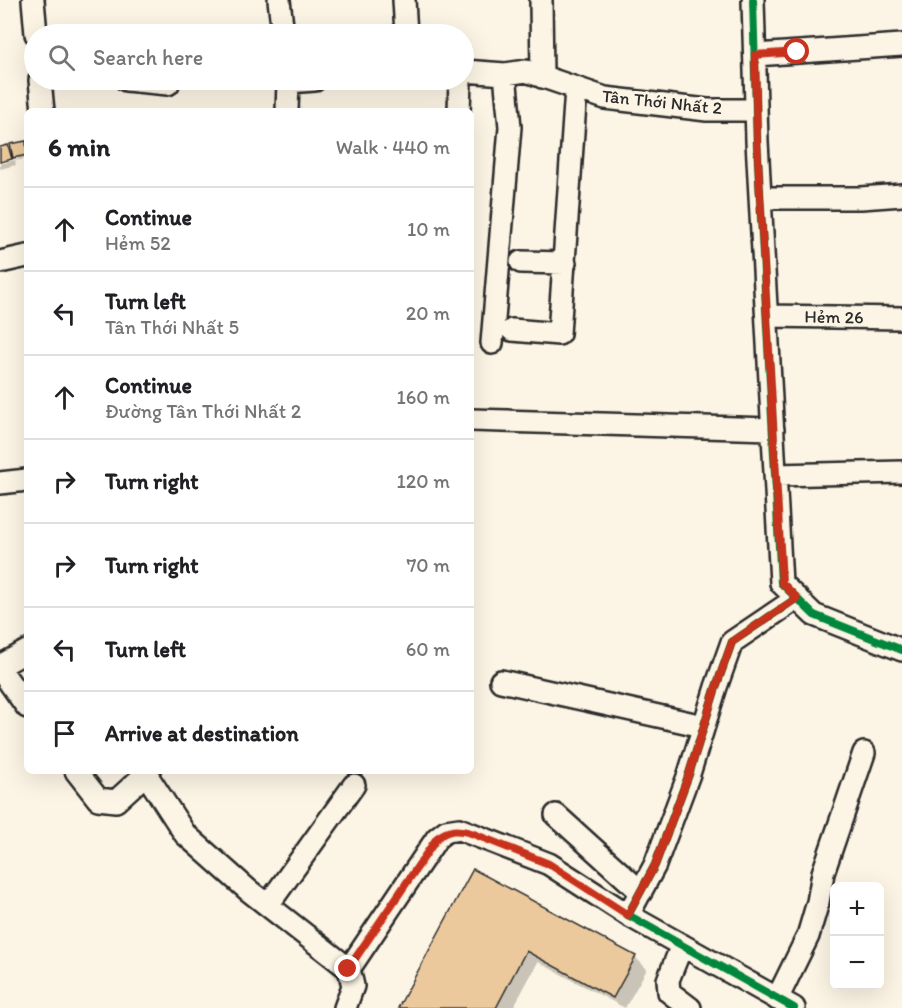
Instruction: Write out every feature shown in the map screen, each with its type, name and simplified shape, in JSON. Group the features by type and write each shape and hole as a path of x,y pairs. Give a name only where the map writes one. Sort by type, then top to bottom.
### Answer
{"street":[{"path":"33,0 35,24"},
{"path":"279,0 282,24"},
{"path":"404,0 405,24"},
{"path":"541,0 542,77"},
{"path":"753,0 756,110 782,583 814,615 902,650"},
{"path":"755,55 902,45"},
{"name":"Tân Thới Nhất 2","path":"474,72 505,74 526,71 616,100 707,110 756,110"},
{"path":"492,343 510,127 505,74"},
{"path":"512,330 559,334 576,89"},
{"path":"41,90 43,108"},
{"path":"286,108 287,90"},
{"path":"459,108 460,90"},
{"path":"761,198 861,198 902,195"},
{"path":"0,262 24,257"},
{"path":"521,262 564,263"},
{"name":"Hẻm 26","path":"767,316 902,318"},
{"path":"474,420 773,429"},
{"path":"776,475 902,472"},
{"path":"0,483 24,480"},
{"path":"628,915 655,865 689,774 732,642 797,598"},
{"path":"24,653 0,668 24,703"},
{"path":"501,681 703,726"},
{"path":"348,969 437,838 446,831 459,829 549,864 628,915 785,1003 818,902 823,873 864,753"},
{"path":"78,774 98,800 116,801 145,774"},
{"path":"148,774 185,834 348,969 353,986 345,1008"},
{"path":"268,905 354,785"},
{"path":"556,815 641,892"},
{"path":"682,945 668,980 669,992 690,1008"}],"building":[{"path":"24,141 24,156 13,158 10,144"},
{"path":"8,145 12,159 0,162 0,147"},
{"path":"473,869 636,956 613,998 526,951 496,1008 398,1008"}],"cycle path":[{"path":"753,0 757,141 781,583 814,615 902,650"},
{"path":"794,1008 628,915 655,865 689,774 732,642 797,598"}],"route":[{"path":"348,969 437,838 446,831 459,829 549,864 628,915 655,865 689,774 732,642 797,598 782,583 757,141 755,55 797,52"}]}
